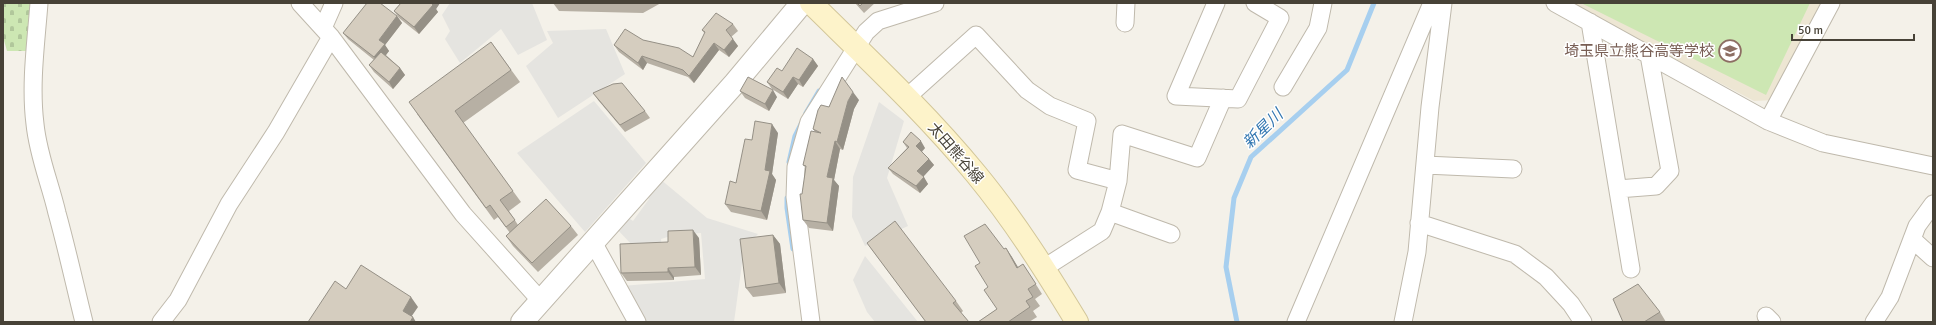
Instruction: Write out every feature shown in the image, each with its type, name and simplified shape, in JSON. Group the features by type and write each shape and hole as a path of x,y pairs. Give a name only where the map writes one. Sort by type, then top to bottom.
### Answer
{"main road":[{"name":"太田熊谷線","path":"811,3 906,98 976,174 1044,268 1077,322"}],"street":[{"path":"40,3 33,66 32,98 35,126 42,164 57,211 84,322"},
{"path":"300,3 327,32 462,214 541,301"},
{"path":"161,322 178,300 228,204 276,132 327,32 334,3"},
{"path":"522,322 735,82 802,3"},
{"path":"811,322 795,197 796,167 809,122 851,43 878,21 935,3"},
{"path":"1125,23 1126,3"},
{"path":"1216,3 1176,96 1238,99 1280,18 1255,3"},
{"path":"1283,87 1318,28 1323,3"},
{"path":"1296,322 1432,3"},
{"path":"1403,322 1416,252 1443,3"},
{"path":"1555,3 1768,121 1823,143 1933,166"},
{"path":"1768,121 1831,3"},
{"path":"1590,22 1631,269"},
{"path":"906,98 976,35 1027,90 1050,106 1087,121 1078,170 1118,181"},
{"path":"1618,189 1656,186 1670,171 1649,55"},
{"path":"1044,268 1102,231 1110,212 1118,181 1122,134 1197,158 1223,98"},
{"path":"1425,166 1513,169"},
{"path":"1874,322 1890,297 1917,226 1933,204"},
{"path":"1110,212 1171,234"},
{"path":"1419,223 1515,254 1546,277 1571,304 1583,322"},
{"path":"1912,239 1933,258"},
{"path":"593,242 637,322"}],"shaded area":[{"path":"450,3 532,3 547,40 518,55 501,29 460,63 445,39 450,31 442,15"},
{"name":"埼玉県立熊谷高等学校","path":"1569,3 1823,3 1775,100 1754,101"},
{"path":"606,29 625,74 558,118 526,66 553,43 547,31"},
{"path":"594,101 646,163 585,232 517,153"},
{"path":"879,102 904,121 887,178 908,226 865,246 852,217 853,177"},
{"path":"660,179 707,218 758,234 744,249 734,322 641,322 622,286 705,279 701,233 674,235 661,239 662,251 632,245 616,228 627,217 633,221 649,199 646,196"},
{"path":"865,256 918,322 875,322 867,312 853,280"}],"green space":[{"path":"3,3 33,3 31,51 7,51 3,37"},
{"name":"埼玉県立熊谷高等学校","path":"1581,3 1810,3 1766,95"}],"building":[{"path":"367,3 380,3 397,16 379,40 385,44 374,57 343,33"},
{"path":"401,3 431,3 433,5 414,27 394,11"},
{"path":"716,13 733,24 726,30 733,39 724,50 714,43 689,76 683,70 642,56 638,63 614,45 625,29 643,40 679,48 693,57 705,32 702,30"},
{"path":"491,42 511,70 455,111 513,191 500,200 515,220 506,227 490,205 486,208 409,102"},
{"path":"797,48 813,59 799,80 793,77 783,92 767,82 777,68 782,71"},
{"path":"381,52 400,68 389,82 369,65"},
{"path":"748,77 773,90 765,104 740,91"},
{"path":"842,77 853,92 848,101 837,142 835,141 827,177 833,178 827,223 803,220 800,194 802,194 806,166 803,165 811,131 821,133 813,129 818,110 821,105 829,107"},
{"path":"622,83 645,111 620,125 593,93 613,84"},
{"path":"755,121 772,124 765,170 770,171 761,211 725,204 730,181 736,183 745,139 752,140"},
{"path":"911,132 921,141 916,146 929,159 917,171 924,177 916,186 888,168 909,147 903,142"},
{"path":"546,199 571,226 532,263 506,236"},
{"path":"895,221 956,301 953,303 969,322 926,322 867,243"},
{"path":"985,224 1004,249 1006,248 1017,268 1023,264 1036,284 1028,289 1033,297 1026,301 1030,307 1008,322 978,322 997,309 984,290 988,287 975,266 980,263 964,236"},
{"path":"693,230 695,267 668,268 668,272 621,273 620,244 668,242 668,231"},
{"path":"773,235 779,283 746,288 740,239"},
{"path":"361,265 411,297 403,311 413,317 410,322 308,322 335,281 346,289"},
{"path":"1638,284 1660,312 1644,322 1623,322 1613,299"}],"waterway":[{"name":"新星川","path":"1237,322 1226,267 1234,198 1251,157 1347,70 1374,3"},
{"path":"806,113 819,91"},
{"path":"789,162 795,136 801,124"},
{"path":"787,198 793,249"}],"place":[{"name":"埼玉県立熊谷高等学校","path":"1730,51"}]}
